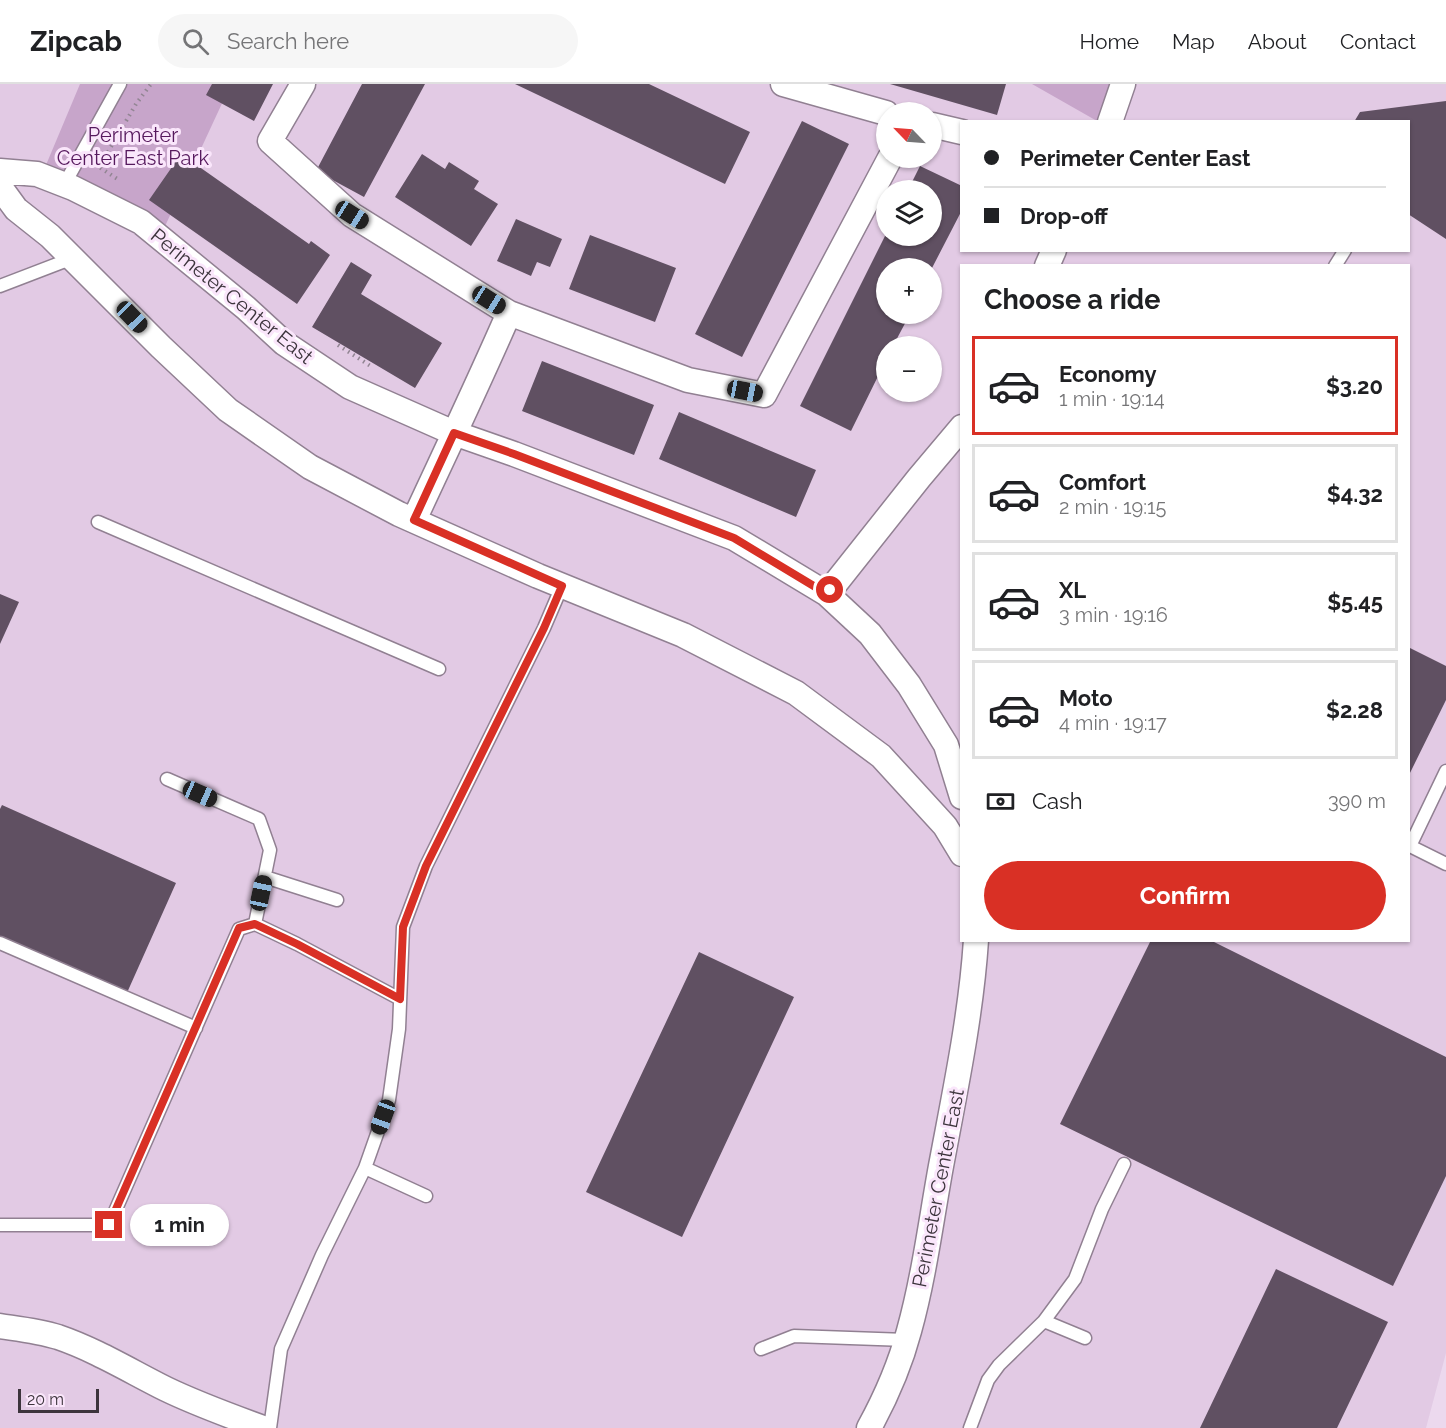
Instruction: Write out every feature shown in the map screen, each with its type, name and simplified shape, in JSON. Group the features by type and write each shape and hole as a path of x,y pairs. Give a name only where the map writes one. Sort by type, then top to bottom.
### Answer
{"street":[{"path":"303,84 270,141 352,215 509,312 688,380 764,395 885,168"},
{"path":"783,84 876,110"},
{"path":"1111,120 1123,84"},
{"path":"942,127 960,132"},
{"name":"Perimeter Center East","path":"0,171 37,174 141,222 246,308 284,343 350,387 454,433 734,538 827,594 870,634 909,685 957,765 960,784"},
{"path":"0,188 16,209 50,236 228,410 310,467 399,514 562,586 683,635 796,693 881,756 945,826 960,851"},
{"path":"414,520 509,312"},
{"path":"827,594 960,429"},
{"name":"Perimeter Center East","path":"869,1428 898,1366 925,1260 959,1076 976,942"},
{"path":"0,1326 58,1337 105,1357 195,1403 263,1428"}],"lane":[{"path":"64,185 120,84"},
{"path":"0,286 73,258"},
{"path":"98,522 439,669"},
{"path":"270,1428 281,1349 322,1255 365,1168 389,1100 399,1029 403,927 426,866 544,628 562,586"},
{"path":"1410,844 1446,771"},
{"path":"167,779 259,819 270,850 255,924"},
{"path":"1410,846 1446,864"},
{"path":"265,877 337,900"},
{"path":"0,1225 109,1225 239,928 255,924 400,999"},
{"path":"0,944 196,1028"},
{"path":"970,1428 988,1380 999,1365 1044,1321 1075,1279 1102,1209 1124,1164"},
{"path":"365,1168 426,1196"},
{"path":"1044,1321 1085,1338"},
{"path":"761,1349 794,1336 906,1340"}],"path":[{"path":"127,185 99,167 136,104 151,84"},
{"path":"331,341 381,372"}],"shaded area":[{"path":"0,84 1446,84 1446,1353 1426,1428 0,1428"}],"green space":[{"name":"Perimeter Center East Park","path":"80,84 231,84 160,237 46,165"},
{"path":"1032,84 1123,84 1111,120 1095,120"}],"building":[{"path":"212,84 273,84 254,121 206,95"},
{"path":"362,84 425,84 364,197 316,171"},
{"path":"515,84 649,84 750,132 725,184"},
{"path":"890,84 1006,84 997,115"},
{"path":"1446,101 1446,239 1410,215 1410,120 1355,120 1360,112"},
{"path":"802,121 849,144 742,357 695,334"},
{"path":"181,154 309,244 311,241 330,255 297,304 149,200"},
{"path":"422,154 445,169 449,162 479,181 474,189 498,204 471,246 395,197"},
{"path":"919,168 924,168 960,185 960,214 937,258 876,258 876,324 905,324 898,336 876,336 876,380 851,431 800,406 880,246 942,246 942,180 913,180"},
{"path":"516,219 562,239 550,267 537,262 531,276 497,261"},
{"path":"590,235 676,268 655,322 569,289"},
{"path":"351,262 372,275 361,294 442,343 415,388 312,327"},
{"path":"542,361 654,405 634,455 522,411"},
{"path":"679,412 816,470 796,517 659,459"},
{"path":"0,594 19,602 0,644"},
{"path":"1410,648 1446,666 1446,700 1410,773"},
{"path":"2,805 176,883 126,995 0,939 0,809"},
{"path":"1150,942 1214,942 1446,1057 1446,1176 1393,1286 1060,1124"},
{"path":"699,952 794,997 682,1237 586,1192"},
{"path":"1276,1269 1388,1322 1337,1428 1200,1428"}],"route":[{"path":"109,1225 239,928 255,924 400,999 403,927 426,866 544,628 562,586 414,520 454,433 734,538 827,594 830,590"}]}
